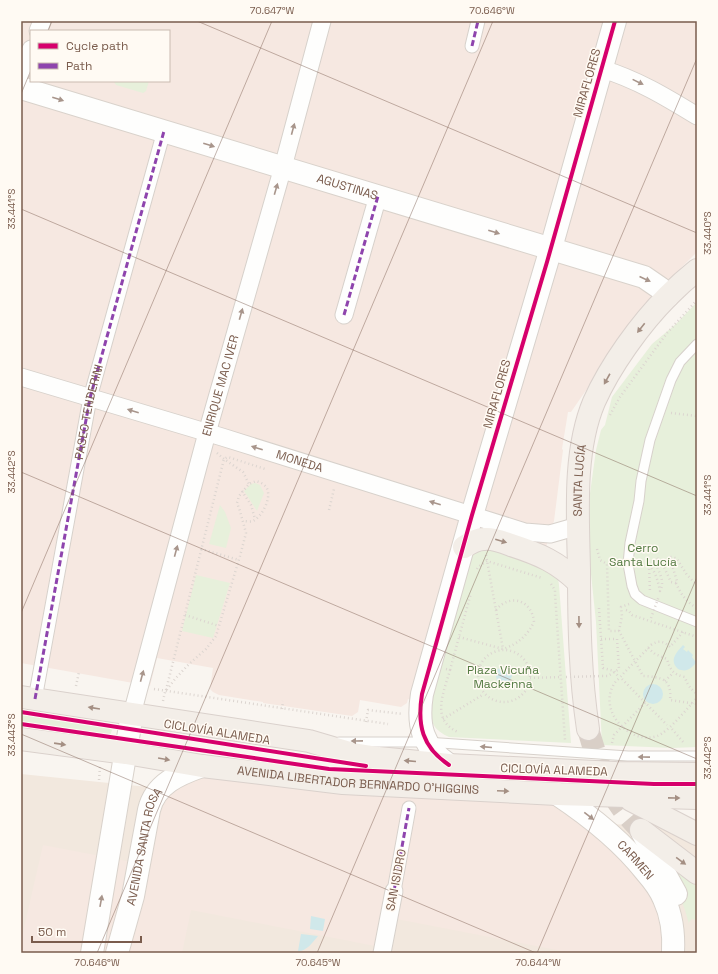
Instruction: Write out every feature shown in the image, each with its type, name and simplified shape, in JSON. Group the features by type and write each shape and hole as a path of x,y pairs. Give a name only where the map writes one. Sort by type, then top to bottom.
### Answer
{"main road":[{"name":"MIRAFLORES","path":"449,765 436,755 426,742 421,725 420,707 440,667 464,546 472,515 550,249 576,182 602,69 615,21"},
{"name":"AGUSTINAS","path":"21,88 550,249 613,264 650,280 668,296"},
{"name":"SANTA LUCÍA","path":"579,735 584,702 580,656 578,526 579,480 586,429 594,404 610,373 628,346 642,326 668,296 697,270"},
{"path":"464,546 484,538 501,541 546,557 560,565 579,583"},
{"name":"AVENIDA LIBERTADOR BERNARDO O'HIGGINS","path":"28,698 308,741 353,754 378,758 449,765 616,773 697,774"},
{"name":"ENRIQUE MAC IVER","path":"126,753 132,714"},
{"name":"AVENIDA LIBERTADOR BERNARDO O'HIGGINS","path":"21,739 126,753 202,766 343,783 624,797 697,798"},
{"path":"92,953 126,753"},
{"name":"AVENIDA SANTA ROSA","path":"117,953 133,896 148,810 153,798 166,782 182,773 202,766"},
{"name":"CARMEN","path":"557,794 604,827 631,853 653,880 664,899 670,915 673,932 673,953"},
{"path":"624,797 697,834"},
{"name":"CARMEN","path":"685,953 686,931 680,903 674,888 642,831 697,873"}],"street":[{"name":"ENRIQUE MAC IVER","path":"132,714 205,441 283,167 322,21"},
{"path":"472,46 478,21"},
{"path":"21,73 30,51"},
{"path":"602,69 644,85 697,116"},
{"name":"PASEO TENDERINI","path":"28,698 90,398 164,131"},
{"path":"344,315 378,196"},
{"name":"MONEDA","path":"21,377 90,398 205,441 472,515 525,532 550,534 578,526"},
{"name":"SAN ISIDRO","path":"382,953 409,808"}],"lane":[{"path":"128,121 139,117 189,130"},
{"path":"441,206 454,212 467,224"},
{"path":"256,262 253,252 254,244 264,208"},
{"path":"697,344 680,362 671,380 650,440 641,480 639,501 630,543 628,564 629,576 635,594 642,600 697,622"},
{"name":"AVENIDA LIBERTADOR BERNARDO O'HIGGINS","path":"308,741 426,742 628,756 697,756"}],"path":[{"path":"609,417 620,397 667,333 697,300"},
{"path":"660,410 682,415 697,416"},
{"path":"205,441 224,459 243,472 250,484"},
{"path":"224,459 228,458 266,469"},
{"path":"165,692 224,459"},
{"path":"189,664 206,649 216,636 239,560 246,533 237,503 239,496 250,484 256,481 261,482 267,488 268,496 261,515 252,521 243,521"},
{"path":"327,487 334,489 329,510"},
{"path":"242,491 251,505 255,519"},
{"path":"484,538 503,649"},
{"path":"201,548 239,560"},
{"path":"595,549 595,556"},
{"path":"600,556 600,560 607,564 609,631 619,631"},
{"path":"697,585 686,575 677,559 673,556 671,557 670,559 680,593 697,608"},
{"path":"650,596 649,565 653,568 660,592 663,586 660,571 655,560 657,558 671,582 676,583"},
{"path":"476,574 478,567 487,561"},
{"path":"487,561 545,579"},
{"path":"550,582 555,590 565,740 579,735"},
{"path":"463,733 452,729 443,720 440,707 440,667 459,637 472,588"},
{"path":"650,620 659,596"},
{"path":"459,637 503,649 513,652 526,662 530,678 524,693 518,699 502,703 494,701 484,694 478,683 477,674 483,659 489,654 503,649 512,646 526,636 534,622 528,606 517,601 511,600 505,602 496,610"},
{"path":"598,602 603,668 614,672 618,676"},
{"path":"621,607 622,616 619,631 643,676 656,677 665,681 670,689 670,700 697,704"},
{"path":"626,610 632,615 650,620 697,638"},
{"path":"185,615 218,626"},
{"path":"683,632 670,647 665,643 653,643 616,681 611,690 611,710 617,722 627,731 643,737 658,736 667,730 697,698"},
{"path":"530,678 608,676 619,669 617,639 601,639"},
{"path":"648,648 655,654 667,659 669,667 673,673 685,677 689,687 697,694"},
{"path":"76,686 79,672"},
{"path":"665,681 673,673"},
{"path":"622,679 667,725"},
{"path":"68,685 83,687"},
{"path":"140,687 366,722 388,724"},
{"path":"443,720 484,694"},
{"path":"282,709 283,702"},
{"path":"619,743 612,743 614,735 645,702"},
{"path":"366,722 368,710 410,715"},
{"path":"672,729 684,743"},
{"path":"677,744 690,743"}],"shaded area":[{"path":"21,21 697,21 697,252 666,283 596,376 571,412 568,412 562,449 554,521 541,563 469,559 430,707 408,699 407,703 401,707 360,700 358,712 352,716 263,703 219,695 213,692 210,689 213,668 157,658 150,686 21,663"},
{"path":"21,774 489,822 697,826 697,953 21,953"},
{"path":"222,776 554,801 575,812 660,900 667,953 572,953 386,917 380,947 191,910 182,953 21,953 21,941 43,845 142,864 157,801 172,785 198,777"}],"green space":[{"path":"114,82 149,82 146,91 143,93 116,85"},
{"name":"Cerro Santa Lucía","path":"697,302 697,747 672,748 602,745 596,622 589,555 587,515 596,450 601,430 605,425 612,397 652,344 676,324"},
{"path":"255,483 260,485 264,493 257,511 244,491 251,484"},
{"path":"220,505 225,512 231,528 226,548 209,544"},
{"name":"Plaza Vicuña Mackenna","path":"482,546 541,563 558,578 571,743 449,737 440,732 432,722 430,707 469,559 471,555"},
{"path":"196,575 230,583 213,638 182,631"},
{"path":"21,714 110,728 112,730 110,736 107,736 21,723"},
{"path":"669,865 697,887 697,920 692,919 689,924 685,910"}],"water":[{"path":"683,645 685,647 683,649 687,652 688,650 693,655 692,657 695,661 697,660 691,668 686,670 678,669 674,663 674,657"},
{"path":"504,668 510,670 512,676 509,682 503,683 497,681 496,676 497,669"},
{"path":"653,684 660,687 663,694 660,701 653,704 646,701 643,694 646,687"},
{"path":"311,916 325,919 323,931 310,929"},
{"path":"301,934 318,936 307,948 298,951"}],"tunnel":[{"path":"588,729 597,758 613,795 621,807 641,830"}],"marked path":[{"path":"472,46 478,21"},
{"path":"35,699 90,398 164,131"},
{"path":"344,315 378,196"},
{"path":"394,891 409,808"}],"cycle path":[{"path":"449,765 440,758 427,743 421,725 420,716 422,694 472,515 547,262 615,21"},
{"name":"CICLOVÍA ALAMEDA","path":"21,712 366,766"},
{"name":"CICLOVÍA ALAMEDA","path":"21,724 329,769 654,784 697,784"}]}
